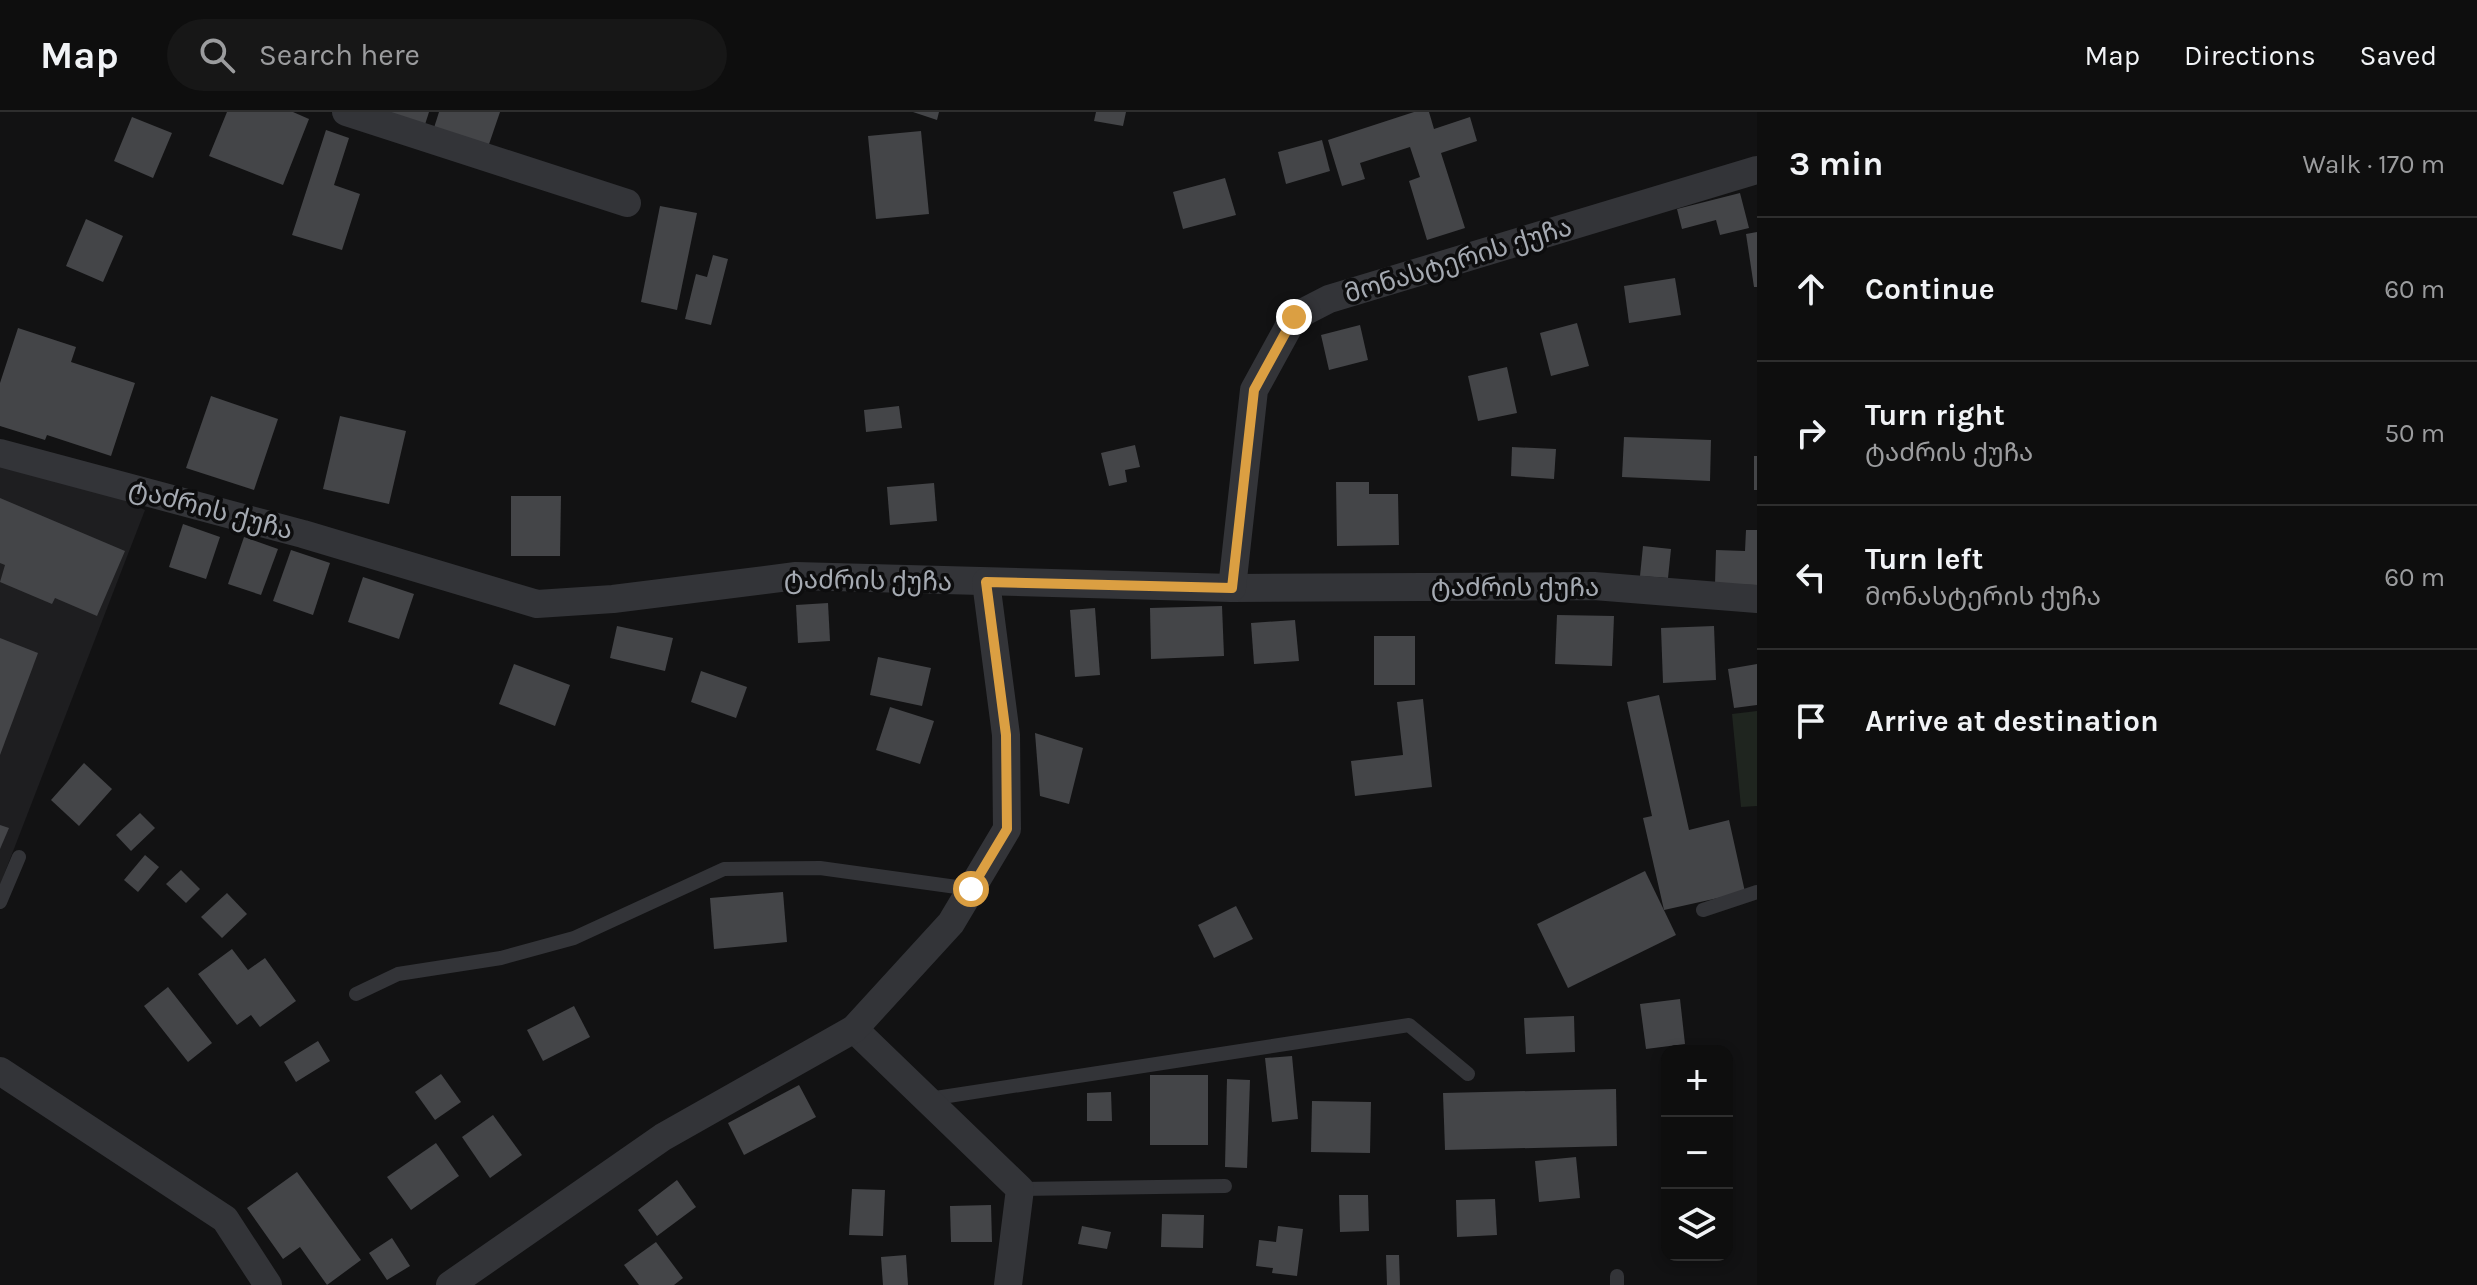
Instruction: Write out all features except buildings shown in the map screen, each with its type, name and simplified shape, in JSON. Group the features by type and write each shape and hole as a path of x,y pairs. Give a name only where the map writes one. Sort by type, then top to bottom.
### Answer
{"street":[{"path":"346,112 627,203"},
{"name":"მონასტერის ქუჩა","path":"1232,588 1254,390 1294,317 1329,299 1757,170"},
{"name":"ტაძრის ქუჩა","path":"0,453 303,534 537,604 613,599 796,576 1232,588 1594,586 1757,599"},
{"path":"450,1285 663,1137 854,1029 951,923 1007,829 1006,735 986,582"},
{"path":"854,1029 1020,1189 1008,1285"},
{"path":"0,1071 225,1219 268,1285"}],"lane":[{"path":"0,902 19,857"},
{"path":"356,994 398,974 501,958 574,938 724,869 820,868 971,889"},
{"path":"1703,910 1757,892"},
{"path":"929,1099 1409,1025 1468,1074"},
{"path":"1020,1189 1225,1186"}],"shaded area":[{"path":"0,442 145,510 0,885"},
{"path":"1757,711 1757,806 1741,807 1732,714"}],"route":[{"path":"971,889 1007,829 1006,735 986,582 1232,588 1254,390 1294,317"}]}
